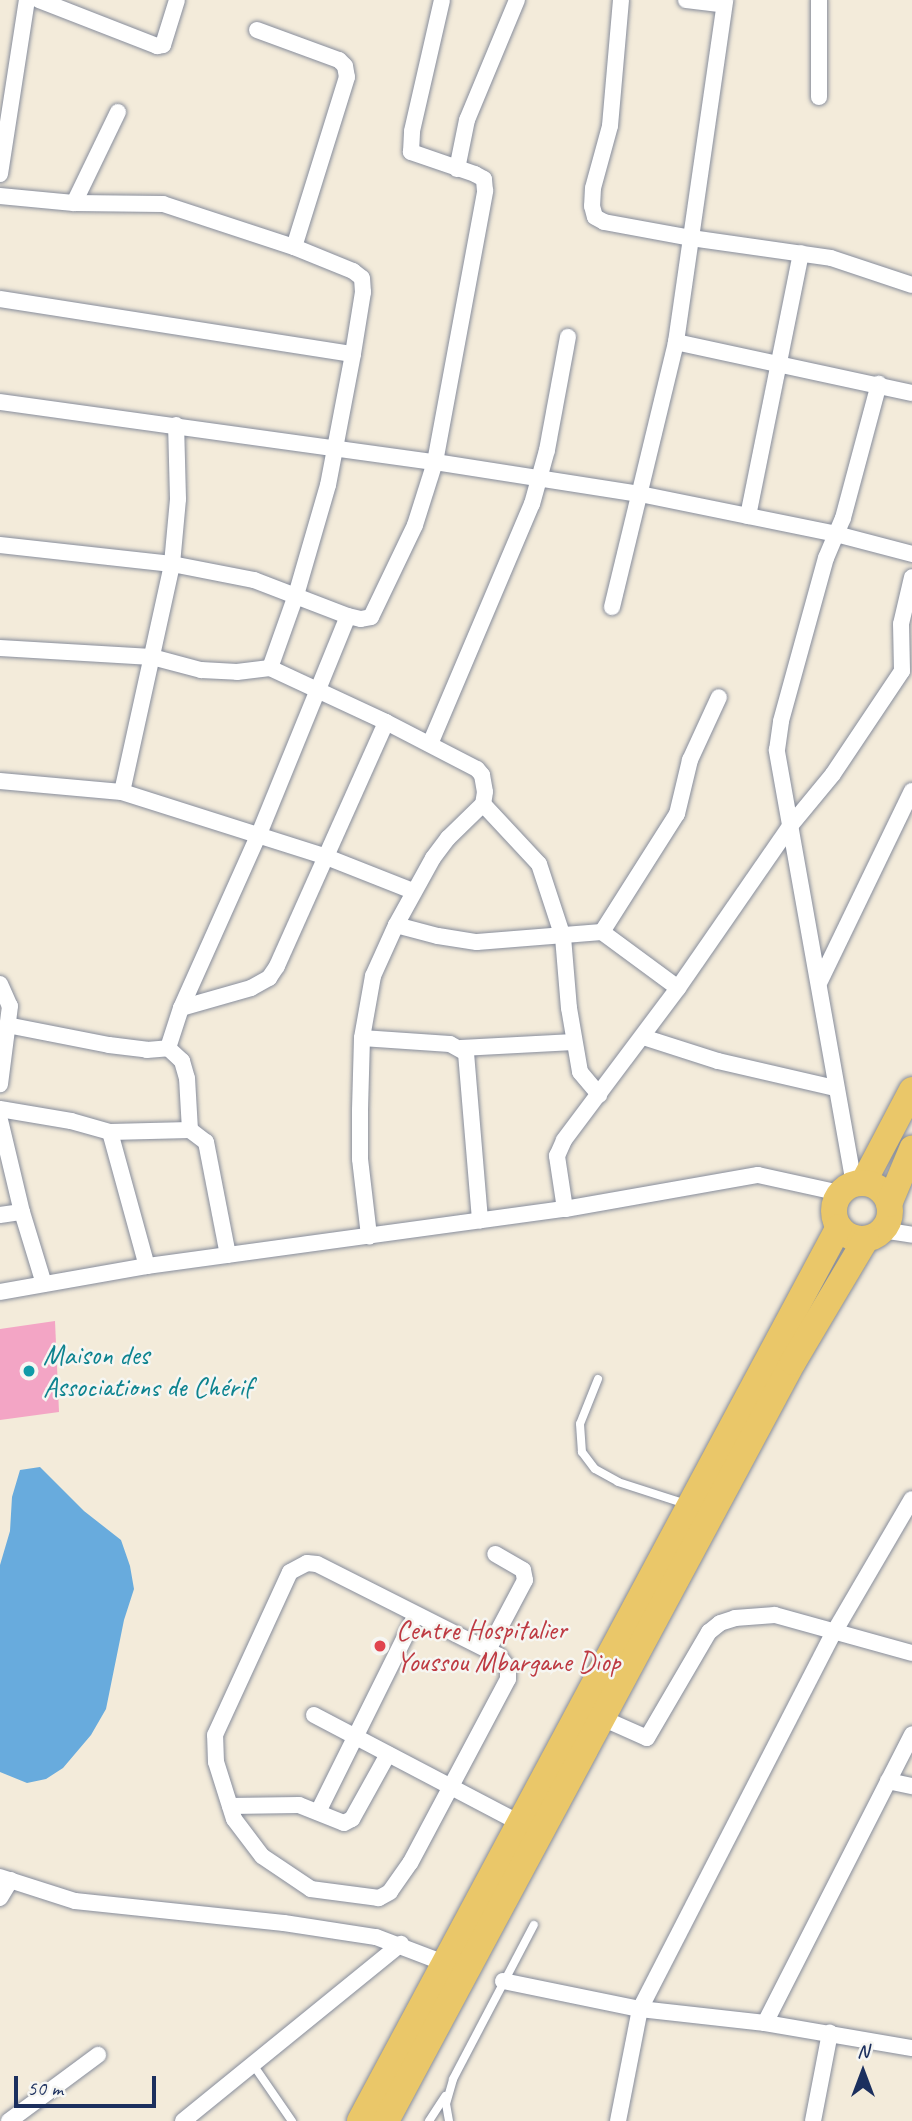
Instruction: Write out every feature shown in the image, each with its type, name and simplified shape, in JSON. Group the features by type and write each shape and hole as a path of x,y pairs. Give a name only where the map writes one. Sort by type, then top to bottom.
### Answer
{"main road":[{"path":"874,1235 851,1237 839,1227 834,1210 852,1187 912,1090"},
{"path":"360,2121 444,1963 602,1718 793,1362 874,1235 887,1222 889,1204 912,1149"},
{"path":"852,1187 874,1186 889,1204"},
{"path":"386,2121 689,1505 839,1227"}],"street":[{"path":"0,174 7,89 27,0"},
{"path":"39,0 158,46 163,45 177,0"},
{"path":"0,545 172,564 254,580 348,616 368,618 380,602 415,525 435,462 485,191 484,179 416,156 410,146 442,0"},
{"path":"457,169 467,120 517,0"},
{"path":"621,0 610,126 593,188 592,206 595,217 604,222 691,238 801,253 850,263 912,285"},
{"path":"612,607 676,342 725,2 686,0"},
{"path":"819,0 819,97"},
{"path":"257,30 339,60 345,66 347,77 294,247"},
{"path":"74,203 118,112"},
{"path":"0,196 74,203 163,204 294,247 353,271 362,278 353,354 336,449 296,595 270,668"},
{"path":"748,516 781,364 801,253"},
{"path":"0,299 353,354"},
{"path":"430,744 540,479 568,337"},
{"path":"676,342 912,393"},
{"path":"0,1292 147,1266 565,1209 758,1175 852,1187 820,981 778,766 781,721 826,558 836,534 879,384"},
{"path":"0,402 435,462 640,494 836,534 912,554"},
{"path":"122,792 172,564 178,499 176,425"},
{"path":"565,1209 558,1169 559,1148 643,1037 791,825 833,774 902,671 912,577"},
{"path":"168,1048 181,1007 259,834 348,616"},
{"path":"0,648 152,657 201,670 237,672 270,668 386,722 477,769 485,782 483,804 448,838 413,891 373,976 362,1038 360,1159 369,1236"},
{"path":"601,932 677,814 690,760 719,697"},
{"path":"181,1007 251,988 269,978 277,966 386,722"},
{"path":"0,781 122,792 324,856 413,891"},
{"path":"820,981 912,790"},
{"path":"483,804 535,857 555,906 563,937 574,1042 583,1079 599,1095"},
{"path":"396,925 477,942 601,932 678,988"},
{"path":"0,984 10,1006 0,1084"},
{"path":"7,1025 109,1045 147,1050 168,1048 182,1060 187,1078 190,1130"},
{"path":"643,1037 718,1062 835,1088"},
{"path":"362,1038 461,1048 574,1042"},
{"path":"461,1048 467,1056 480,1220"},
{"path":"0,1109 71,1121 110,1132 190,1130 206,1142 228,1255"},
{"path":"0,1120 22,1212 44,1284"},
{"path":"110,1132 147,1266"},
{"path":"0,1214 22,1212"},
{"path":"874,1235 912,1235"},
{"path":"618,2121 640,2009 833,1634 906,1522 912,1499"},
{"path":"488,1650 525,1580 523,1570 495,1554"},
{"path":"307,1563 317,1564 416,1615 499,1656 508,1668 508,1679 395,1886 379,1898 311,1889 262,1856 244,1836 230,1806 216,1762 215,1735 290,1572 307,1563"},
{"path":"318,1812 416,1615"},
{"path":"602,1718 647,1738 680,1676 709,1632 720,1623 747,1616 775,1615 833,1634 912,1653"},
{"path":"314,1715 530,1828"},
{"path":"765,2023 912,1734"},
{"path":"230,1806 285,1803 345,1823 352,1818 388,1754"},
{"path":"888,1781 912,1786"},
{"path":"0,1898 6,1878 75,1901 352,1932 401,1944 444,1963"},
{"path":"183,2121 401,1944"},
{"path":"503,1981 640,2009 765,2023 912,2048"},
{"path":"813,2121 830,2033"},
{"path":"9,2121 98,2054"}],"lane":[{"path":"598,1379 580,1424 582,1452 595,1469 618,1482 689,1505"},
{"path":"429,2121 449,2090 534,1925"},
{"path":"254,2066 292,2121"},
{"path":"449,2090 446,2104 449,2121"}],"water":[{"path":"40,1467 84,1511 121,1540 134,1589 124,1620 106,1709 91,1735 63,1768 46,1779 27,1783 0,1772 0,1565 10,1531 12,1497 20,1470"}],"building":[{"name":"Maison des Associations de Chérif","path":"55,1321 59,1412 0,1420 0,1329"}],"place":[{"name":"Maison des Associations de Chérif","path":"29,1371"},
{"name":"Centre Hospitalier Youssou Mbargane Diop","path":"380,1646"}]}
